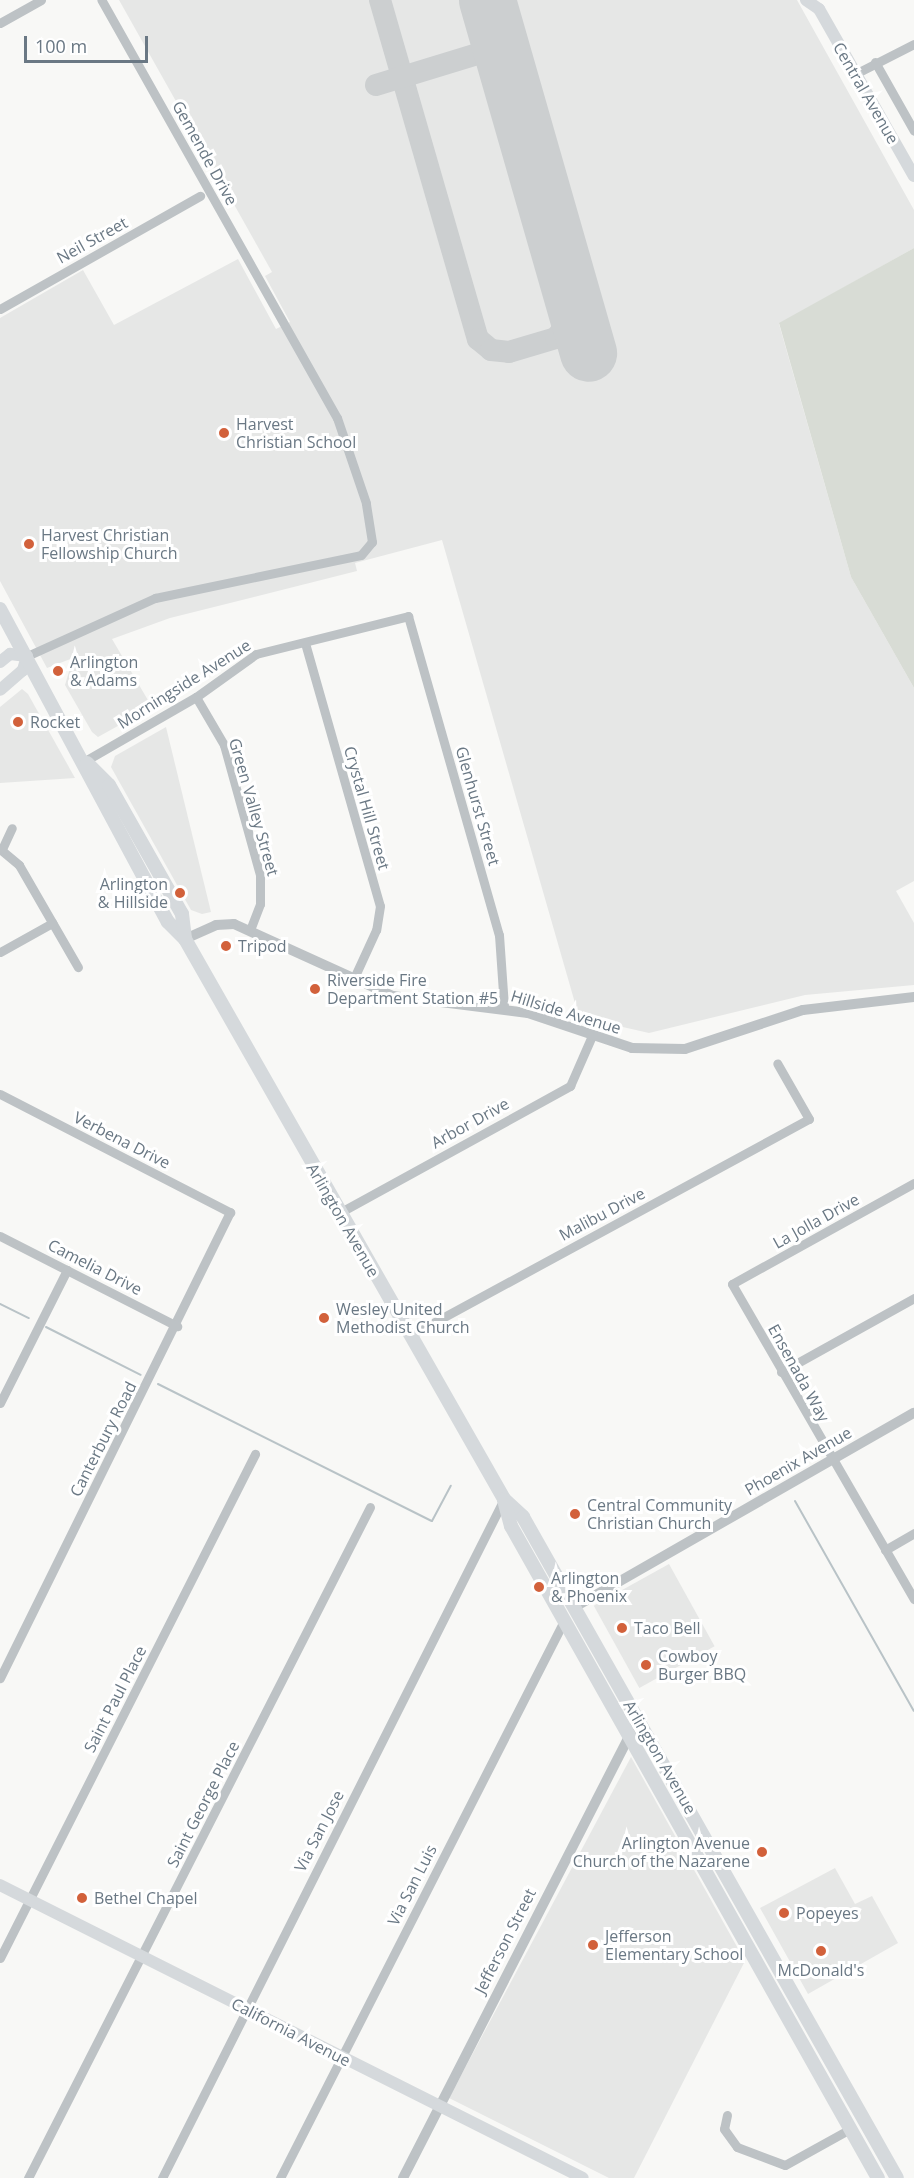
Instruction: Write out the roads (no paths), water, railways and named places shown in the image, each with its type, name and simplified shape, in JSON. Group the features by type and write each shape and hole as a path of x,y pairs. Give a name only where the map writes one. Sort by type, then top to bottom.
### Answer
{"main road":[{"name":"Central Avenue","path":"806,0 820,5 855,74 914,176"},
{"name":"Arlington Avenue","path":"0,609 85,761 109,785 182,914 185,939 339,1213 504,1498 523,1517 897,2178"},
{"path":"0,662 10,654 27,656 23,670 0,690"},
{"name":"Arlington Avenue","path":"504,1498 511,1526 631,1733 878,2178"},
{"name":"California Avenue","path":"0,1885 583,2178"}],"street":[{"path":"0,23 41,0"},
{"name":"Gemende Drive","path":"27,656 155,598 361,555 372,542 366,503 337,418 102,0"},
{"path":"855,74 914,44"},
{"path":"875,62 914,131"},
{"name":"Neil Street","path":"0,309 200,196"},
{"name":"Morningside Avenue","path":"85,761 196,697 256,654 408,616"},
{"name":"Glenhurst Street","path":"408,616 499,935 504,1007"},
{"name":"Crystal Hill Street","path":"305,643 380,906 376,930 354,978"},
{"name":"Green Valley Street","path":"196,697 224,745 260,875 260,904 250,930"},
{"path":"12,828 1,849 19,865 78,967"},
{"path":"0,952 52,923"},
{"name":"Hillside Avenue","path":"185,939 225,924 250,930 354,978 412,1000 504,1007 591,1038 632,1048 685,1048 803,1010 914,997"},
{"name":"Arbor Drive","path":"339,1213 570,1086 591,1038"},
{"name":"Malibu Drive","path":"409,1336 809,1119 777,1064"},
{"name":"Verbena Drive","path":"0,1094 230,1212"},
{"name":"La Jolla Drive","path":"732,1284 914,1184"},
{"name":"Canterbury Road","path":"0,1678 177,1326 230,1212"},
{"name":"Camelia Drive","path":"0,1236 177,1326"},
{"path":"0,1403 68,1270"},
{"name":"Ensenada Way","path":"732,1284 830,1459 914,1599"},
{"path":"780,1372 914,1298"},
{"name":"Phoenix Avenue","path":"573,1608 914,1413"},
{"name":"Saint Paul Place","path":"0,1958 255,1454"},
{"name":"Via San Jose","path":"162,2178 504,1498"},
{"name":"Saint George Place","path":"28,2178 370,1507"},
{"path":"885,1550 914,1533"},
{"name":"Via San Luis","path":"280,2178 564,1620 573,1608"},
{"name":"Jefferson Street","path":"403,2178 638,1719"},
{"path":"620,1753 634,1749 645,1758"},
{"path":"727,2115 724,2129 737,2147 785,2165 850,2129"}],"waterway":[{"path":"0,1304 29,1318"},
{"path":"46,1327 141,1375"},
{"path":"158,1384 432,1521 451,1486"},
{"path":"795,1501 914,1711"}],"place":[{"name":"Harvest Christian School","path":"224,433"},
{"name":"Harvest Christian Fellowship Church","path":"29,544"},
{"name":"Arlington & Adams","path":"58,671"},
{"name":"Rocket","path":"18,722"},
{"name":"Arlington & Hillside","path":"180,893"},
{"name":"Tripod","path":"226,946"},
{"name":"Riverside Fire Department Station #5","path":"315,989"},
{"name":"Wesley United Methodist Church","path":"324,1318"},
{"name":"Central Community Christian Church","path":"575,1514"},
{"name":"Arlington & Phoenix","path":"539,1587"},
{"name":"Taco Bell","path":"622,1628"},
{"name":"Cowboy Burger BBQ","path":"646,1665"},
{"name":"Arlington Avenue Church of the Nazarene","path":"762,1852"},
{"name":"Bethel Chapel","path":"82,1898"},
{"name":"Popeyes","path":"784,1913"},
{"name":"Jefferson Elementary School","path":"593,1945"},
{"name":"McDonald's","path":"821,1951"}]}
